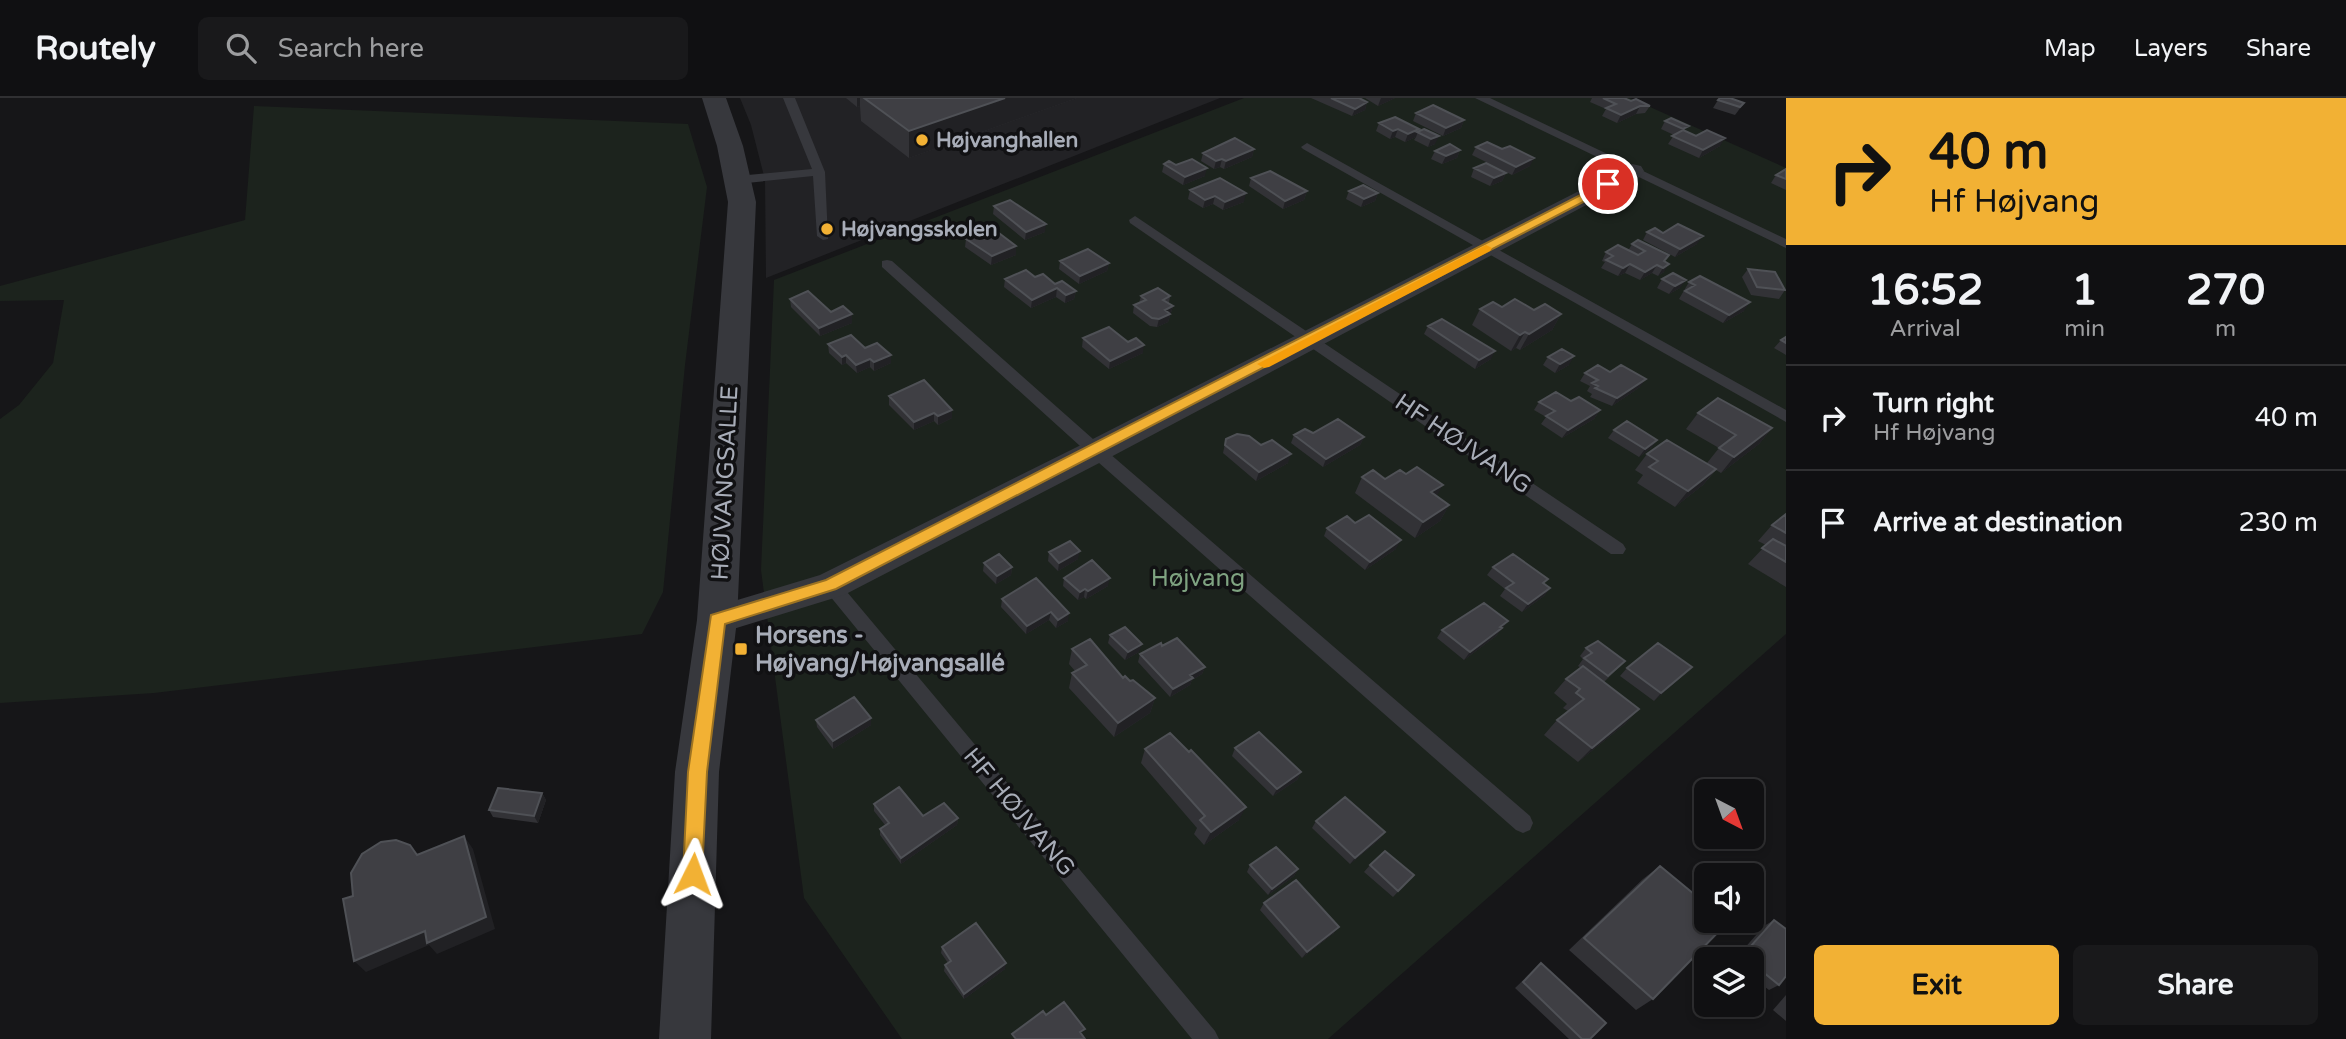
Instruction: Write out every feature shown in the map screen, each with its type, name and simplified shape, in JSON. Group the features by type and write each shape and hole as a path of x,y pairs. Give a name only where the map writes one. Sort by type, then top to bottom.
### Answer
{"street":[{"name":"HØJVANGSALLE","path":"685,1039 697,772 717,620 741,202 730,146 715,98"},
{"path":"717,620 831,585 1096,451 1632,172"}],"lane":[{"path":"789,98 819,172 823,236"},
{"path":"1481,98 1786,244"},
{"path":"1307,147 1786,416"},
{"path":"737,180 819,172"},
{"name":"HF HØJVANG","path":"1135,220 1617,549"},
{"path":"887,264 1096,451 1523,823"},
{"name":"HF HØJVANG","path":"831,585 1207,1039"}],"shaded area":[{"name":"Højvangsskolen","path":"740,98 1220,98 766,278 765,180 751,125"}],"green space":[{"name":"Højvang","path":"1244,98 1630,98 1786,168 1786,634 1328,1039 902,1039 804,898 761,570 774,280"},
{"path":"254,106 688,124 707,187 685,365 663,592 642,634 154,693 0,703 0,419 19,405 53,363 64,300 0,301 0,286 245,220"}],"building":[{"path":"864,98 1005,98 909,131"},
{"path":"1331,98 1359,98 1367,102 1355,109"},
{"path":"1603,98 1624,98 1631,101 1636,99 1650,106 1640,106 1621,115 1606,108 1616,104"},
{"path":"1720,98 1744,103 1740,107 1718,100"},
{"path":"1433,105 1464,120 1446,128 1416,113"},
{"path":"1395,117 1419,129 1408,134 1398,129 1393,131 1379,123"},
{"path":"1671,118 1689,126 1683,129 1665,121"},
{"path":"1424,129 1439,136 1431,139 1417,132"},
{"path":"1683,130 1696,136 1707,130 1725,138 1703,150 1672,136"},
{"path":"1235,138 1254,149 1226,161 1216,161 1203,153"},
{"path":"1487,142 1502,149 1510,146 1534,158 1516,167 1476,147"},
{"path":"1450,144 1460,150 1446,156 1435,151"},
{"path":"1192,159 1207,168 1185,177 1164,164 1169,161 1176,165"},
{"path":"1486,163 1506,173 1494,178 1474,168"},
{"path":"1786,169 1786,179 1776,175"},
{"path":"1270,171 1307,191 1285,201 1251,178"},
{"path":"1220,178 1246,193 1225,202 1215,196 1205,200 1190,190"},
{"path":"1363,185 1378,193 1364,199 1349,191"},
{"path":"1010,200 1046,224 1026,232 994,206"},
{"path":"1678,224 1703,236 1680,249 1647,232 1655,228 1663,233"},
{"path":"991,227 1016,246 992,256 966,239"},
{"path":"1638,240 1669,255 1664,261 1669,264 1663,268 1657,265 1645,272 1630,264 1623,268 1606,260 1613,256 1606,252 1618,245 1638,255 1645,251 1632,244"},
{"path":"1088,249 1109,263 1080,276 1060,261"},
{"path":"1748,269 1775,272 1785,290 1757,287"},
{"path":"1026,270 1035,277 1043,274 1055,284 1062,281 1076,291 1066,295 1057,288 1032,300 1005,279"},
{"path":"1673,273 1686,280 1675,286 1662,279"},
{"path":"1700,276 1750,302 1729,315 1685,291 1695,285 1689,282"},
{"path":"1158,288 1170,296 1163,300 1173,306 1165,310 1170,314 1159,319 1152,318 1134,305 1146,300 1141,296"},
{"path":"808,291 831,312 843,306 852,314 819,328 790,299"},
{"path":"1515,299 1534,310 1545,304 1561,314 1529,334 1525,332 1520,335 1480,309 1493,302 1502,307"},
{"path":"1442,319 1495,351 1479,360 1428,326"},
{"path":"1109,327 1128,342 1136,338 1144,345 1110,361 1083,338"},
{"path":"851,335 865,348 877,343 891,355 856,365 828,344"},
{"path":"1562,349 1574,356 1560,364 1548,357"},
{"path":"1598,365 1610,372 1621,365 1646,379 1617,398 1595,388 1598,386 1592,383 1598,380 1585,373"},
{"path":"924,380 952,410 938,416 934,413 914,422 889,396"},
{"path":"1556,392 1571,401 1579,397 1600,410 1568,430 1546,416 1555,411 1539,402"},
{"path":"1718,398 1772,428 1734,457 1719,448 1736,435 1698,413"},
{"path":"1338,419 1364,437 1326,459 1294,435 1305,429 1313,433"},
{"path":"1627,421 1657,440 1645,449 1614,430"},
{"path":"1237,434 1249,436 1261,445 1272,440 1291,454 1259,472 1225,445 1226,439"},
{"path":"1667,440 1716,469 1688,491 1649,467 1658,461 1647,454"},
{"path":"1417,467 1443,485 1431,492 1449,505 1423,522 1362,477 1373,470 1385,479 1400,470 1406,474"},
{"path":"1786,514 1786,533 1772,525"},
{"path":"1369,515 1401,540 1370,562 1327,528 1347,516 1355,523"},
{"path":"1773,539 1786,546 1786,562 1762,548"},
{"path":"1070,541 1080,551 1059,563 1049,552"},
{"path":"999,554 1012,567 997,576 984,563"},
{"path":"1513,554 1548,579 1543,583 1550,588 1528,604 1506,588 1514,583 1493,567"},
{"path":"1092,560 1110,578 1088,591 1085,589 1080,592 1064,578"},
{"path":"1036,578 1069,613 1058,620 1051,612 1027,626 1002,599"},
{"path":"1484,603 1508,621 1470,652 1442,630"},
{"path":"1125,627 1142,644 1128,652 1110,635"},
{"path":"1177,638 1205,667 1190,675 1193,678 1173,689 1140,654"},
{"path":"1090,639 1123,678 1125,676 1130,681 1133,680 1155,698 1118,723 1072,673 1087,665 1072,649"},
{"path":"1598,641 1625,661 1608,676 1584,658 1592,653 1586,648"},
{"path":"1658,643 1692,667 1661,693 1627,668"},
{"path":"1583,666 1639,709 1592,748 1557,720 1584,699 1576,693 1580,689 1566,679"},
{"path":"854,697 871,718 833,741 816,720"},
{"path":"1259,732 1301,772 1277,789 1235,748"},
{"path":"1170,733 1189,752 1191,750 1246,807 1211,832 1200,820 1205,816 1145,749"},
{"path":"899,787 923,816 944,803 958,818 901,858 880,829 889,823 874,804"},
{"path":"498,788 542,793 534,816 489,810"},
{"path":"1345,797 1385,832 1355,858 1316,821"},
{"path":"464,836 486,917 427,943 425,931 354,961 343,899 353,896 351,873 362,854 381,842 396,840 410,845 417,855"},
{"path":"1276,847 1298,869 1272,889 1250,865"},
{"path":"1385,851 1414,875 1398,891 1370,865"},
{"path":"1660,866 1694,894 1694,933 1717,933 1704,947 1694,947 1694,957 1653,999 1584,938"},
{"path":"1296,880 1339,927 1307,952 1264,903"},
{"path":"1774,920 1786,929 1786,976 1779,985 1764,973 1764,947 1750,947"},
{"path":"976,923 1006,963 964,994 945,965 951,961 942,947"},
{"path":"1541,963 1606,1023 1590,1039 1582,1039 1523,982"},
{"path":"1064,1002 1085,1029 1080,1032 1085,1039 1016,1039 1012,1034 1043,1011 1046,1015"}],"slow traffic":[{"path":"1264,364 1486,248"}],"place":[{"name":"Højvanghallen","path":"922,140"},
{"name":"Højvangsskolen","path":"827,229"},
{"name":"Horsens - Højvang/Højvangsallé","path":"741,649"}],"route":[{"path":"693,874 697,772 717,620 831,585 1119,439 1608,184"}]}
